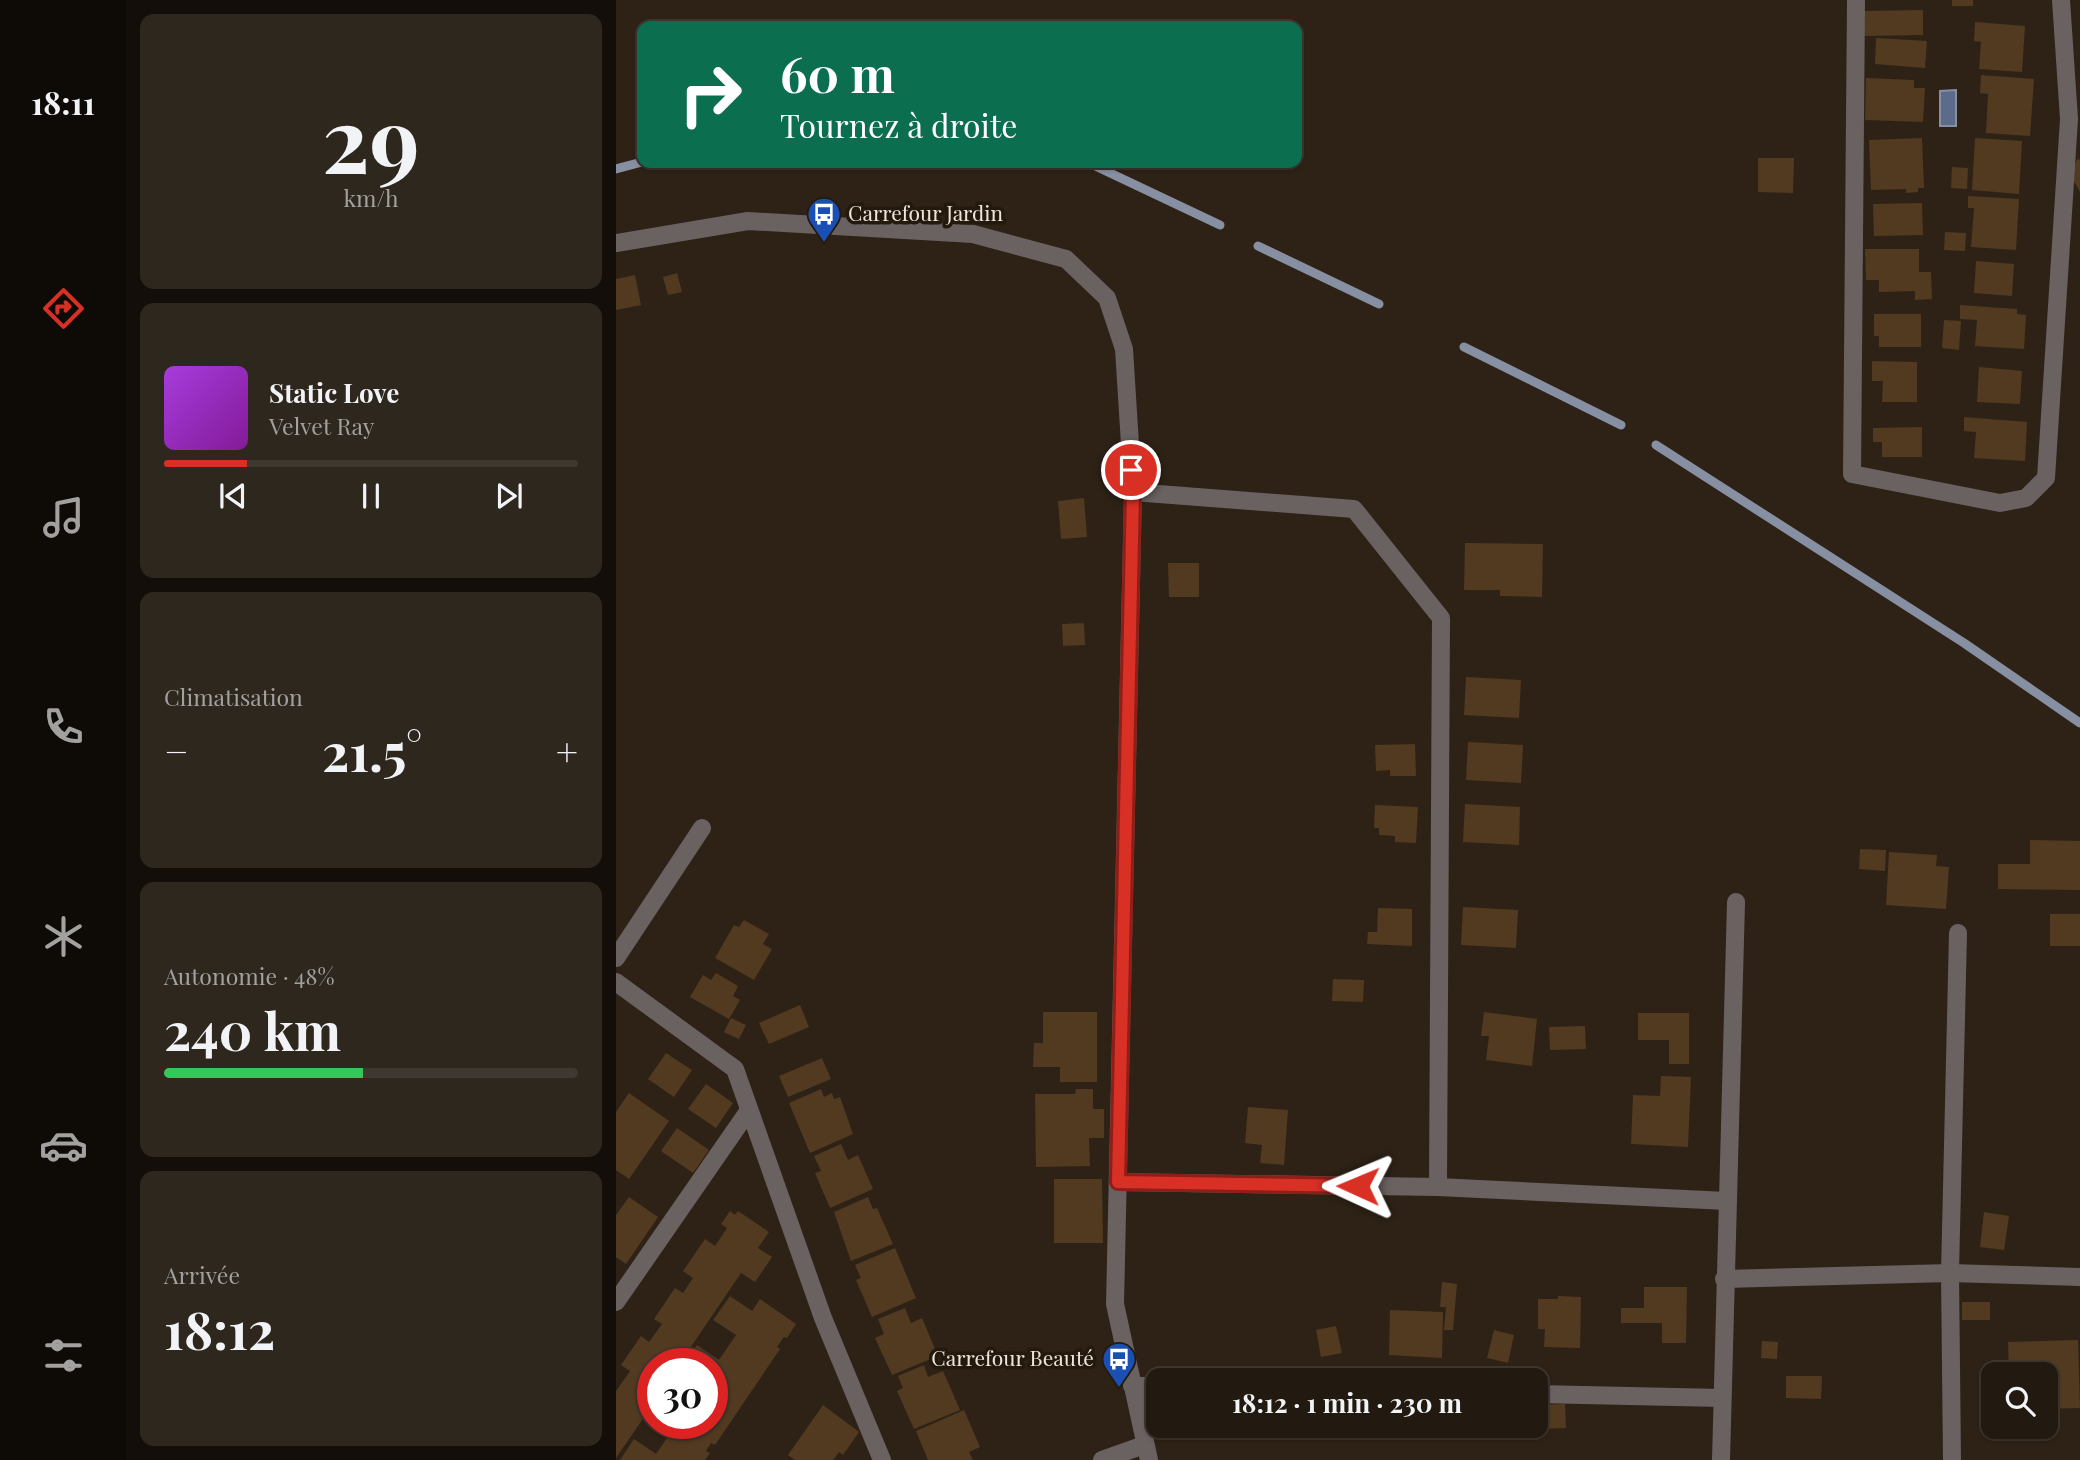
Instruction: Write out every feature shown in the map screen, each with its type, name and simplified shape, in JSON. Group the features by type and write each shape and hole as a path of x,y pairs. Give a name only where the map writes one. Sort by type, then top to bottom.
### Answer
{"street":[{"path":"1856,0 1852,474 2000,503 2026,498 2046,478 2075,121 2061,0"},
{"path":"616,243 748,221 973,234 1066,259 1107,298 1124,349 1133,492 1115,1304 1147,1452 1102,1460"},
{"path":"1133,492 1354,509 1441,618 1438,1187"},
{"path":"616,958 702,828"},
{"path":"1721,1460 1736,902"},
{"path":"1952,1460 1950,1273 1958,933"},
{"path":"616,982 735,1069 823,1318 882,1460"},
{"path":"616,1302 749,1110"},
{"path":"1118,1182 1438,1187 1727,1201"},
{"path":"1724,1279 1950,1273 2080,1277"},
{"path":"1132,1386 1146,1386"},
{"path":"1548,1394 1722,1398"}],"water":[{"path":"1956,90 1956,126 1940,126 1940,91"}],"building":[{"path":"1952,0 1973,0 1973,6 1952,6"},
{"path":"1923,10 1923,35 1864,36 1864,11"},
{"path":"1975,22 2025,26 2022,72 1979,69 1981,42 1974,41"},
{"path":"1876,38 1927,41 1925,68 1875,64"},
{"path":"1981,75 2034,79 2030,136 1986,133 1988,94 1980,93"},
{"path":"1866,78 1914,80 1914,88 1925,88 1923,122 1865,120"},
{"path":"1922,138 1924,188 1918,188 1918,192 1906,193 1906,189 1871,190 1869,140"},
{"path":"1975,138 2022,141 2019,194 1972,190"},
{"path":"1758,158 1794,158 1793,193 1758,192"},
{"path":"2077,159 2080,160 2080,192 2071,176"},
{"path":"1952,167 1968,168 1967,189 1951,188"},
{"path":"1968,196 2019,199 2016,250 1971,247 1974,208 1968,208"},
{"path":"1922,203 1923,235 1874,236 1873,204"},
{"path":"1945,232 1966,233 1965,251 1944,250"},
{"path":"1865,249 1919,249 1919,272 1931,272 1932,299 1915,300 1915,291 1879,292 1879,280 1866,280"},
{"path":"1976,261 2014,264 2012,296 1974,293"},
{"path":"677,273 682,292 668,295 663,277"},
{"path":"635,275 641,305 616,310 616,279"},
{"path":"1960,305 2017,309 2017,314 2026,315 2024,349 1975,346 1977,320 1960,319"},
{"path":"1874,314 1921,314 1921,347 1879,347 1879,336 1874,336"},
{"path":"1944,320 1961,321 1959,350 1942,348"},
{"path":"1872,361 1917,362 1917,402 1882,402 1883,381 1872,381"},
{"path":"1979,367 2022,371 2020,404 1977,402"},
{"path":"1964,417 2027,422 2025,461 1974,458 1976,432 1964,431"},
{"path":"1922,427 1922,457 1882,457 1882,442 1873,442 1873,428"},
{"path":"1084,498 1087,537 1061,539 1058,501"},
{"path":"1465,543 1543,544 1542,597 1500,596 1500,590 1464,590"},
{"path":"1168,563 1199,563 1199,597 1169,597"},
{"path":"1084,623 1085,645 1063,646 1062,624"},
{"path":"1466,677 1521,680 1519,718 1464,715"},
{"path":"1468,742 1523,745 1521,783 1466,780"},
{"path":"1415,744 1416,776 1390,776 1390,770 1376,771 1375,745"},
{"path":"1465,804 1520,807 1519,845 1463,842"},
{"path":"1375,805 1418,807 1416,843 1395,842 1395,836 1379,835 1379,828 1374,828"},
{"path":"2030,840 2080,841 2080,890 1998,889 1998,864 2030,864"},
{"path":"1860,849 1886,850 1885,871 1859,869"},
{"path":"1889,852 1937,855 1936,866 1949,867 1946,909 1886,905"},
{"path":"1463,907 1518,910 1516,948 1461,945"},
{"path":"1378,908 1412,909 1412,946 1367,944 1368,932 1377,932"},
{"path":"2050,914 2080,914 2080,946 2050,946"},
{"path":"744,920 769,934 763,944 772,949 754,980 715,958 734,925 739,927"},
{"path":"716,973 738,986 733,996 740,1000 729,1019 690,997 703,975 711,980"},
{"path":"1333,979 1364,980 1363,1002 1332,1001"},
{"path":"800,1005 809,1027 769,1044 759,1023"},
{"path":"1043,1012 1097,1012 1097,1082 1060,1082 1060,1067 1033,1067 1034,1043 1043,1043"},
{"path":"1484,1012 1537,1019 1532,1066 1486,1060 1489,1036 1481,1036"},
{"path":"1638,1013 1689,1013 1689,1064 1669,1064 1669,1040 1638,1040"},
{"path":"731,1018 746,1025 739,1039 724,1032"},
{"path":"1585,1026 1586,1049 1550,1050 1549,1027"},
{"path":"666,1053 692,1070 674,1097 648,1079"},
{"path":"822,1058 831,1079 788,1097 779,1076"},
{"path":"1661,1076 1691,1077 1688,1147 1631,1144 1633,1095 1660,1096"},
{"path":"706,1084 733,1103 716,1128 688,1109"},
{"path":"821,1089 824,1097 832,1093 834,1099 840,1097 853,1134 810,1153 789,1103"},
{"path":"1076,1089 1093,1089 1093,1109 1104,1109 1104,1138 1089,1138 1090,1166 1036,1167 1035,1094 1075,1094"},
{"path":"629,1093 669,1121 629,1179 616,1170 616,1112"},
{"path":"1248,1107 1288,1110 1284,1165 1260,1163 1262,1145 1245,1143"},
{"path":"677,1128 709,1150 693,1173 661,1151"},
{"path":"841,1144 848,1160 858,1155 873,1189 830,1208 815,1173 821,1171 814,1156"},
{"path":"1054,1179 1102,1179 1103,1243 1054,1243"},
{"path":"629,1197 658,1217 626,1264 616,1257 616,1215"},
{"path":"868,1197 873,1209 877,1208 893,1244 851,1261 834,1212"},
{"path":"730,1211 735,1215 738,1211 769,1232 758,1248 772,1257 755,1282 741,1273 690,1348 637,1348 637,1427 616,1458 616,1391 630,1371 621,1365 641,1336 649,1342 662,1324 654,1319 675,1288 683,1293 693,1278 683,1271 705,1239 715,1246 727,1228 721,1224"},
{"path":"1984,1212 2009,1216 2004,1250 1980,1247"},
{"path":"895,1248 916,1298 872,1317 856,1280 861,1278 855,1265"},
{"path":"1442,1282 1457,1284 1453,1330 1444,1330 1446,1307 1440,1307"},
{"path":"1644,1287 1687,1287 1686,1343 1662,1343 1662,1323 1621,1323 1621,1308 1644,1308"},
{"path":"730,1296 752,1311 760,1299 796,1324 777,1347 780,1349 728,1426 727,1348 736,1335 713,1320"},
{"path":"1558,1296 1581,1297 1580,1348 1544,1347 1545,1329 1538,1329 1538,1299 1558,1299"},
{"path":"1962,1302 1990,1302 1990,1320 1962,1320"},
{"path":"905,1308 911,1323 922,1318 938,1356 892,1375 875,1338 884,1334 878,1319"},
{"path":"1390,1310 1443,1312 1442,1358 1389,1355"},
{"path":"1336,1326 1342,1353 1321,1357 1316,1330"},
{"path":"1494,1330 1514,1335 1508,1363 1487,1358"},
{"path":"2078,1340 2080,1408 2058,1409 2058,1362 2009,1362 2008,1342"},
{"path":"1762,1341 1778,1342 1777,1359 1761,1358"},
{"path":"924,1365 928,1377 943,1371 960,1410 914,1429 897,1391 903,1388 898,1376"},
{"path":"1786,1376 1822,1376 1821,1399 1786,1398"},
{"path":"1565,1404 1566,1428 1548,1429 1548,1405"},
{"path":"823,1405 859,1432 843,1455 839,1452 833,1460 795,1460 788,1455"},
{"path":"964,1410 980,1447 969,1452 973,1460 928,1460 916,1431"},
{"path":"634,1439 656,1454 666,1439 719,1439 715,1445 711,1443 706,1451 710,1453 705,1460 620,1460"}],"waterway":[{"path":"616,169 637,163"},
{"path":"1100,168 1220,225"},
{"path":"1258,246 1379,304"},
{"path":"1464,347 1621,425"},
{"path":"1656,445 1964,643 2080,723"}],"place":[{"name":"Carrefour Jardin","path":"824,244"},
{"name":"Carrefour Beauté","path":"1119,1389"}],"route":[{"path":"1131,470 1133,492 1118,1182 1358,1186"}]}
